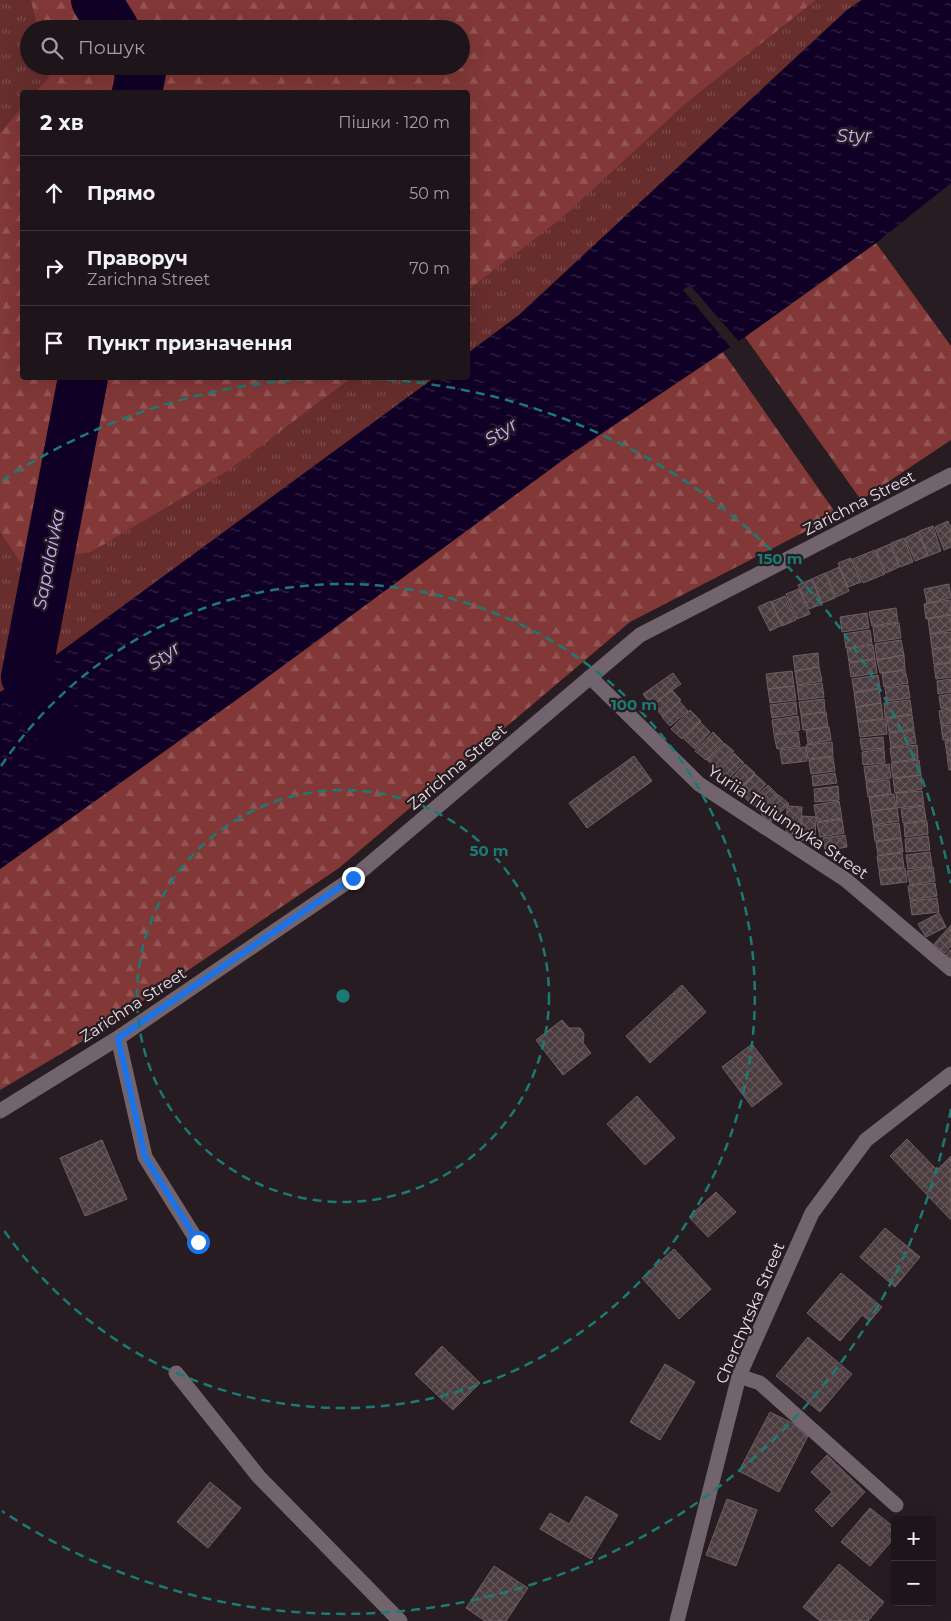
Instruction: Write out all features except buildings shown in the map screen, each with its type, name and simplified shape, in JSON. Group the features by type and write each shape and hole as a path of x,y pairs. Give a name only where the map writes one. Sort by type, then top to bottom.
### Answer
{"street":[{"name":"Zarichna Street","path":"0,1111 118,1038 353,878 640,635 951,476"},
{"name":"Yuriia Tiuiunnyka Street","path":"590,677 699,784 846,880 951,969"},
{"path":"118,1038 145,1157 198,1242"},
{"name":"Cherchytska Street","path":"677,1621 739,1376 812,1213 866,1140 951,1074"},
{"path":"176,1373 259,1477 400,1621"},
{"path":"739,1376 760,1383 896,1505"}],"green space":[{"path":"0,0 862,0 847,10 519,315 470,352 470,90 20,90 20,380 431,380 26,677 0,692"},
{"path":"31,0 816,0 686,103 562,218 470,288 470,90 38,90 49,77 48,75 470,75 470,20 36,20"},
{"path":"20,109 20,380 348,380 226,472 91,552 21,563 0,532 0,133"},
{"path":"876,243 951,346 951,440 861,500 745,337"},
{"path":"723,352 837,515 630,622 339,868 91,1036 0,1090 0,869 250,690 571,454"}],"water":[{"name":"Styr","path":"862,0 951,0 951,183 876,243 745,337 571,454 250,690 0,869 0,692 26,677 431,380 470,380 470,352 519,315 847,10"}],"pier":[{"path":"690,285 740,343 732,349 683,290"}],"waterway":[{"name":"Sapalaivka","path":"96,0 108,20"},
{"name":"Sapalaivka","path":"137,90 141,75"},
{"name":"Sapalaivka","path":"61,731 26,677 83,380"}],"route":[{"path":"198,1242 145,1157 118,1038 353,878"}]}
